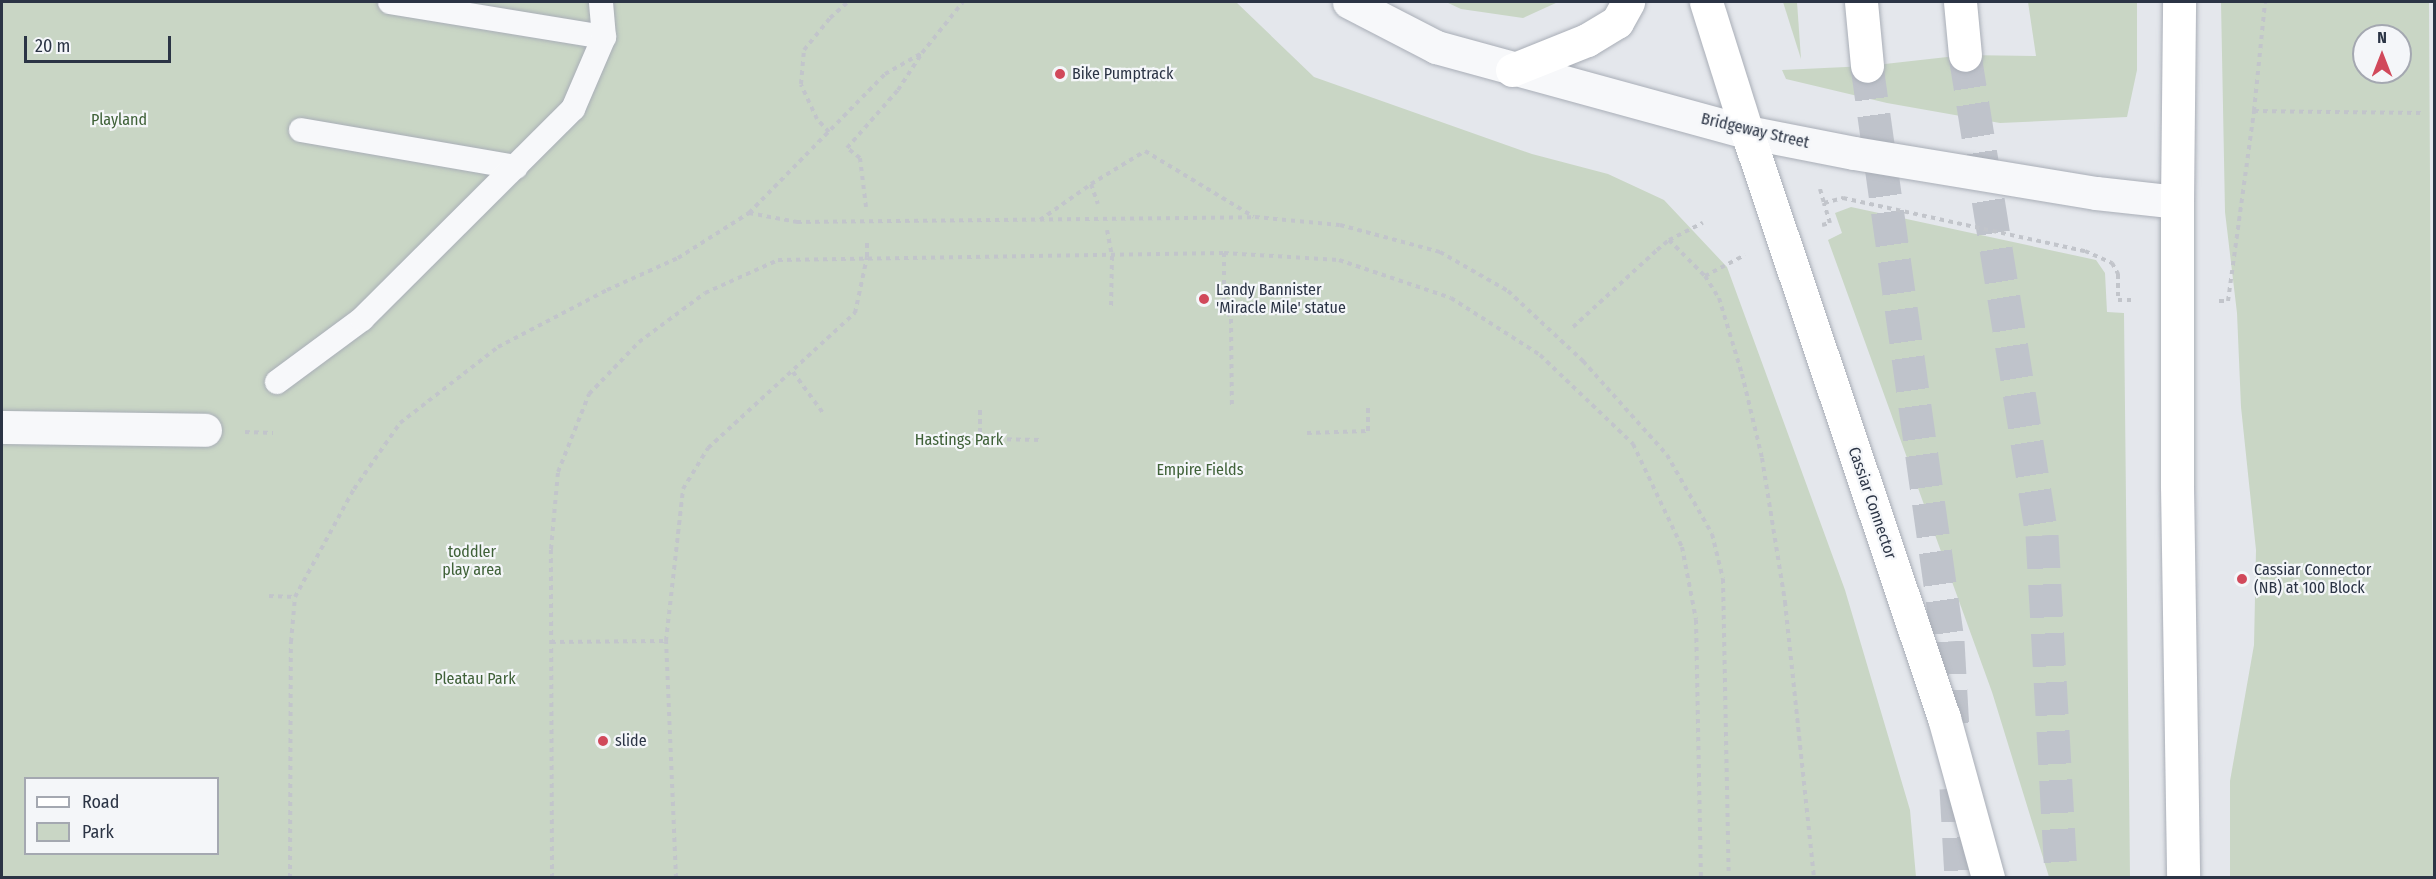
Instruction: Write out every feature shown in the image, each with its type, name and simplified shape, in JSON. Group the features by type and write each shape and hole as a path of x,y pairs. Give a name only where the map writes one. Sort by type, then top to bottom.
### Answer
{"main road":[{"path":"1512,70 1587,40 1617,22 1628,2"},
{"name":"Cassiar Connector","path":"1706,2 1747,132 1944,718 1988,878"},
{"path":"1861,2 1867,66"},
{"path":"1960,2 1965,55"},
{"path":"2179,2 2177,486 2183,878"}],"street":[{"name":"Bridgeway Street","path":"1349,2 1436,47 1512,70 1747,132 1854,153 2084,191 2177,202"},
{"path":"2,427 205,430"}],"lane":[{"path":"390,2 604,37"},
{"path":"277,382 362,319 573,109 604,37 601,2"},
{"path":"301,130 516,166"}],"path":[{"path":"829,132 817,119 801,84 804,50 830,18 848,2"},
{"path":"866,207 860,158 848,148 898,90 922,53 963,2"},
{"path":"2220,301 2228,301 2254,111 2265,2"},
{"path":"290,878 291,642 295,597 354,489 400,423 498,347 607,290 678,258 749,213 885,74 922,53"},
{"path":"2254,111 2425,113"},
{"path":"1040,220 1091,184 1145,151 1255,217"},
{"path":"1091,184 1098,204"},
{"path":"1820,189 1830,223 1820,226"},
{"path":"1824,203 1843,198 2101,255 2112,263 2118,274 2118,300 2128,300"},
{"path":"749,213 797,222 1255,217 1340,225 1440,252 1508,291 1582,362 1667,455 1712,534 1723,579 1729,878"},
{"path":"1573,327 1669,240 1703,223"},
{"path":"1107,230 1112,256 1111,306"},
{"path":"1669,240 1705,276 1719,298 1742,375 1762,458 1785,602 1814,878"},
{"path":"676,878 666,641 683,489 708,448 855,313 867,257 867,242"},
{"path":"1224,253 1224,304 1231,319 1232,408"},
{"path":"552,878 551,549 558,472 589,394 639,342 705,293 778,260 1224,253 1339,260 1451,298 1540,355 1633,444 1682,547 1696,620 1701,878"},
{"path":"1705,276 1743,255"},
{"path":"793,372 824,413"},
{"path":"1307,433 1368,431 1368,405"},
{"path":"980,410 980,439 1041,440"},
{"path":"269,596 295,597"},
{"path":"551,642 666,641"}],"green space":[{"name":"Hastings Park","path":"2,2 1236,2 1314,77 1532,154 1608,174 1664,200 1727,267 1845,590 1910,810 1916,877 2,878"},
{"path":"1446,2 1558,2 1523,18 1461,9"},
{"path":"1783,2 1797,2 1801,59"},
{"path":"2028,2 2137,2 2137,70 2127,117 2000,123 1887,103 1786,79 1782,70 1867,66 1965,55 2036,56"},
{"path":"2221,2 2429,2 2434,877 2230,877 2230,781 2254,645 2256,550 2241,407 2237,313 2225,212"},
{"path":"1851,207 2096,260 2105,273 2107,312 2124,313 2130,877 2049,877 1992,692 1828,240 1842,233 1835,213"}],"tunnel":[{"path":"1965,55 2042,535 2061,878"},
{"path":"1867,66 1948,641 1953,731"},
{"path":"1956,788 1961,878"}],"place":[{"name":"Bike Pumptrack","path":"1060,74"},
{"name":"Landy Bannister 'Miracle Mile' statue","path":"1204,299"},
{"name":"Cassiar Connector (NB) at 100 Block","path":"2242,579"},
{"name":"slide","path":"603,741"}],"park label":[{"name":"Playland","path":"119,120"},
{"name":"Empire Fields","path":"1200,470"},
{"name":"toddler play area","path":"472,561"},
{"name":"Pleatau Park","path":"475,679"}]}
